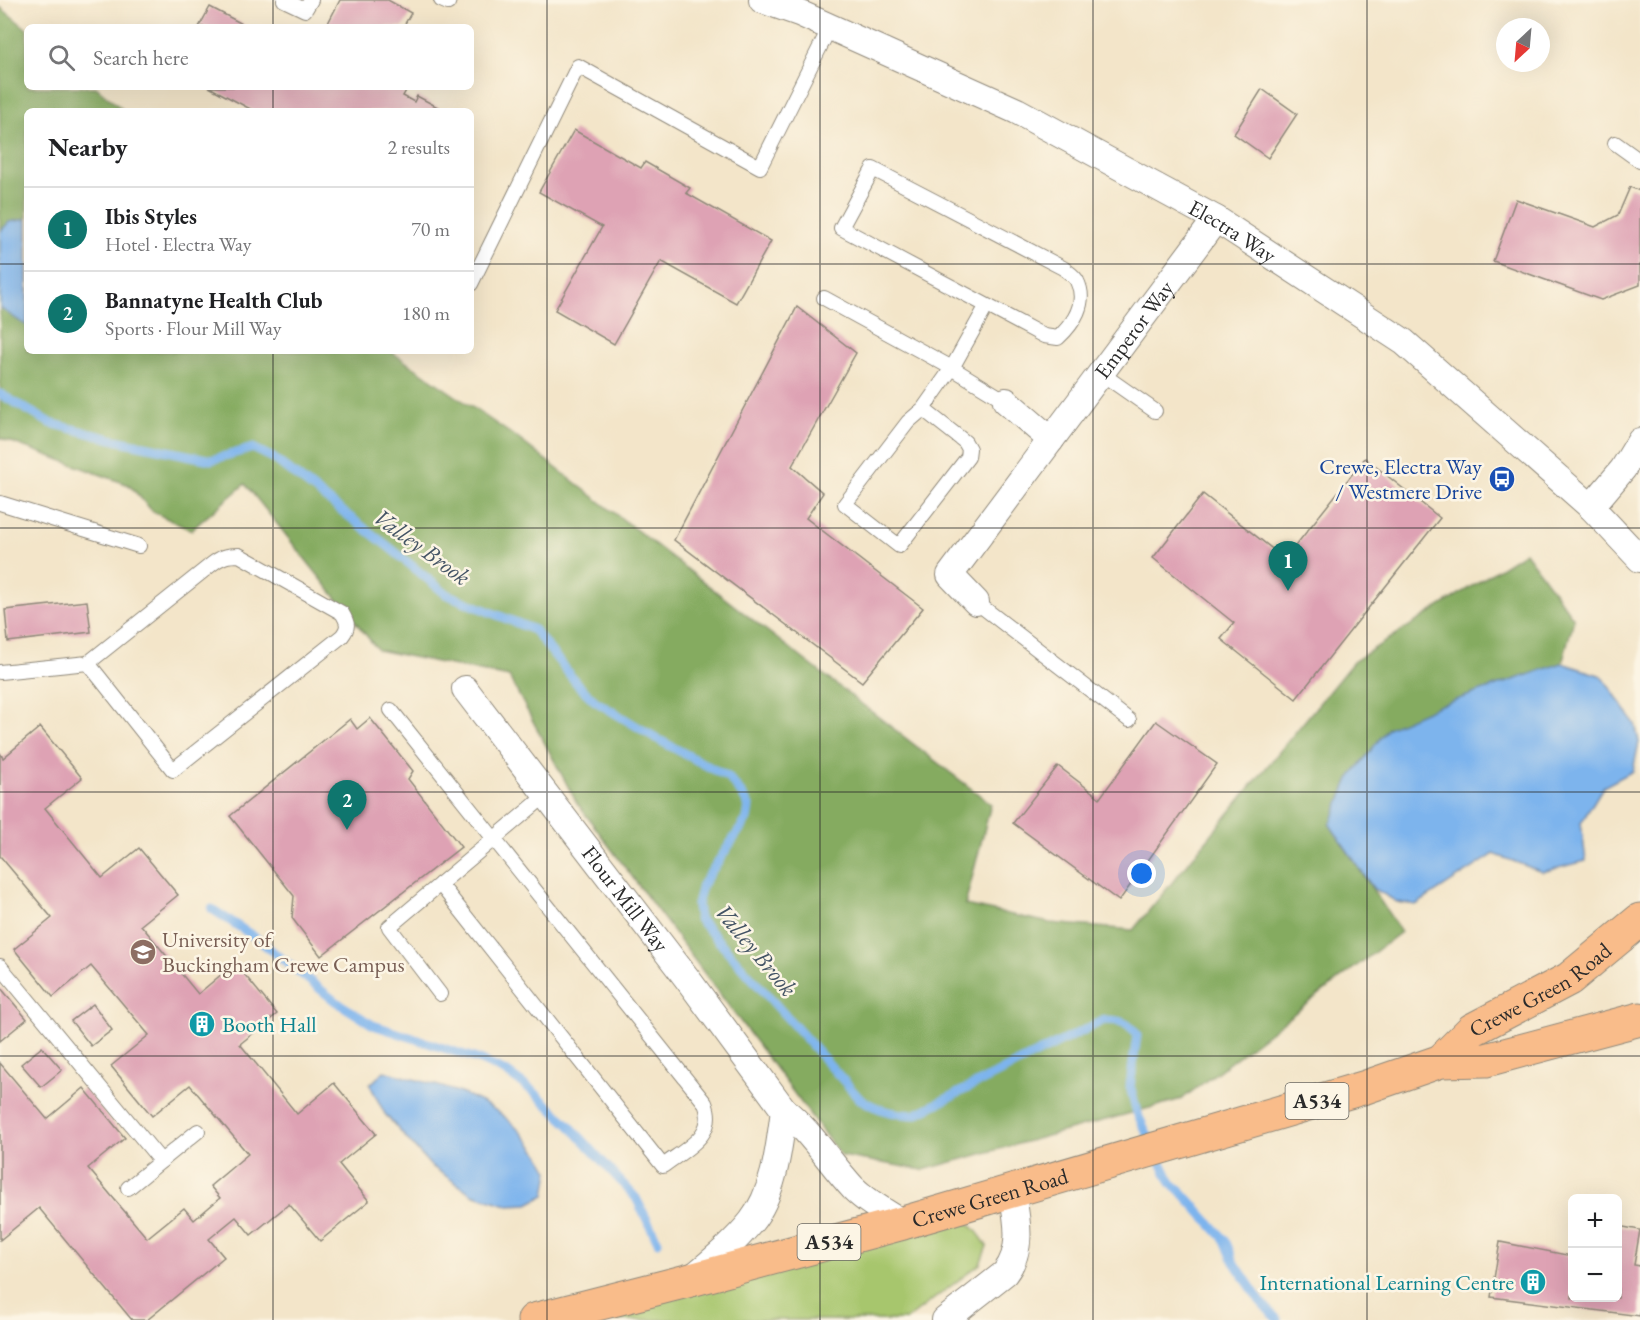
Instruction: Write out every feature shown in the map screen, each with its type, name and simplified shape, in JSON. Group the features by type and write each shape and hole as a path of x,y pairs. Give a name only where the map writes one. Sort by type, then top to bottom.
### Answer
{"main road":[{"name":"Crewe Green Road","path":"1441,1061 1472,1030 1569,979 1640,921"},
{"name":"Crewe Green Road","path":"534,1320 903,1223 1388,1080 1441,1061 1486,1060 1640,1018"}],"street":[{"name":"Electra Way","path":"762,0 803,7 830,27 1017,111 1216,219 1404,342 1591,507 1640,559"},
{"name":"Emperor Way","path":"976,602 950,575 1216,219"},
{"path":"1006,401 1051,440"},
{"path":"1591,507 1623,469 1640,441"},
{"name":"Flour Mill Way","path":"465,689 689,981 784,1110 799,1123 854,1189 903,1223"},
{"path":"687,1281 721,1254 752,1221 775,1166 784,1110"},
{"path":"945,1320 1005,1273 1012,1264 1018,1235 1012,1191"}],"lane":[{"path":"284,0 305,10 310,0"},
{"path":"441,0 448,3 449,0"},
{"path":"474,278 578,66 760,167 830,27"},
{"path":"1615,143 1640,161"},
{"path":"873,170 1063,267 1077,280 1081,295 1079,309 1069,328 1058,338 1044,336 986,307 841,228 873,170"},
{"path":"824,298 952,368 1006,401"},
{"path":"924,409 965,442 969,449 969,457 899,546 845,504 908,422 924,409 952,368 986,307"},
{"path":"1102,374 1155,411"},
{"path":"0,504 138,546"},
{"path":"0,672 88,663 221,557 230,555 239,555 342,614 347,621 347,629 342,636 173,770 88,663"},
{"path":"976,602 1129,720"},
{"path":"391,710 705,1103 709,1113 709,1124 703,1135 663,1166 440,884"},
{"path":"440,994 389,927 546,795"},
{"path":"0,966 161,1161"},
{"path":"128,1188 198,1131"}],"green space":[{"path":"0,7 24,27 24,90 100,90 120,108 24,108 24,354 394,354 520,440 991,804 965,905 1050,923 1133,930 1353,662 1525,552 1574,619 1562,663 1388,729 1330,825 1401,932 1182,1099 923,1170 841,1156 577,803 509,677 378,650 245,484 191,530 153,512 129,485 0,438"},
{"path":"962,1220 973,1228 987,1246 980,1264 906,1320 583,1320"}],"water":[{"path":"24,220 24,324 0,308 0,232 9,222"},
{"path":"1562,663 1602,676 1635,724 1639,742 1633,771 1603,787 1581,823 1586,861 1542,872 1494,854 1416,905 1397,902 1373,888 1330,825 1349,779 1388,728 1438,706"},
{"path":"384,1071 471,1097 498,1112 513,1124 539,1154 549,1171 545,1195 528,1204 507,1205 472,1194 430,1165 385,1114 370,1085"}],"building":[{"path":"340,0 388,0 411,13 405,24 328,24"},
{"path":"210,7 242,24 201,24"},
{"path":"1262,89 1297,114 1268,158 1234,134"},
{"path":"215,90 406,90 403,96 414,102 417,96 439,108 248,108"},
{"path":"574,130 641,168 645,162 690,188 686,193 771,241 736,303 661,261 614,344 555,310 602,227 539,192"},
{"path":"1630,187 1640,191 1640,285 1601,300 1493,261 1516,199 1595,227 1618,215"},
{"path":"797,307 856,353 792,466 823,493 806,518 923,608 862,682 674,540"},
{"path":"1365,458 1440,518 1296,699 1221,639 1234,623 1153,558 1203,494 1285,559"},
{"path":"87,601 91,632 8,642 5,610"},
{"path":"370,718 413,771 408,779 461,847 321,956 292,918 294,896 230,816 350,719 357,729"},
{"path":"1156,721 1217,764 1119,901 1013,823 1058,766 1100,798"},
{"name":"Booth Hall","path":"40,727 82,778 45,808 102,878 139,848 178,895 141,925 198,994 235,963 277,1014 240,1044 297,1114 334,1083 376,1134 339,1164 369,1201 320,1241 289,1204 251,1235 236,1217 209,1239 224,1257 147,1320 132,1320 39,1208 0,1240 0,1063 47,1119 84,1088 125,1138 88,1168 147,1238 184,1208 194,1220 220,1198 210,1186 248,1154 190,1085 152,1116 111,1066 149,1035 91,966 53,997 14,949 52,918 0,856 0,753 3,758"},
{"path":"0,987 27,1019 0,1041"},
{"path":"93,1004 112,1030 91,1046 71,1021"},
{"path":"42,1047 62,1070 41,1087 21,1064"},
{"name":"International Learning Centre","path":"1622,1227 1640,1230 1634,1265 1640,1266 1640,1316 1491,1297 1500,1242 1568,1255 1568,1302 1622,1302"}],"waterway":[{"name":"Valley Brook","path":"0,394 50,423 115,440 211,460 253,448 273,458 446,594 534,630 578,685 595,701 661,741 728,777 749,806 747,819 702,885 697,905 699,919 860,1099 867,1103 886,1111 914,1115 1104,1020 1119,1021 1130,1027 1137,1035 1130,1086 1137,1113 1171,1183 1225,1240 1234,1262 1260,1301 1278,1320"},
{"path":"212,909 256,938 335,1001 373,1025 480,1060 506,1072 534,1092 569,1125 636,1198 658,1242"}],"place":[{"name":"Crewe, Electra Way / Westmere Drive","path":"1502,479"},
{"name":"Ibis Styles","path":"1288,591"},
{"name":"Bannatyne Health Club","path":"347,830"},
{"name":"University of Buckingham Crewe Campus","path":"143,952"},
{"name":"Booth Hall","path":"202,1024"},
{"name":"International Learning Centre","path":"1533,1282"}]}
